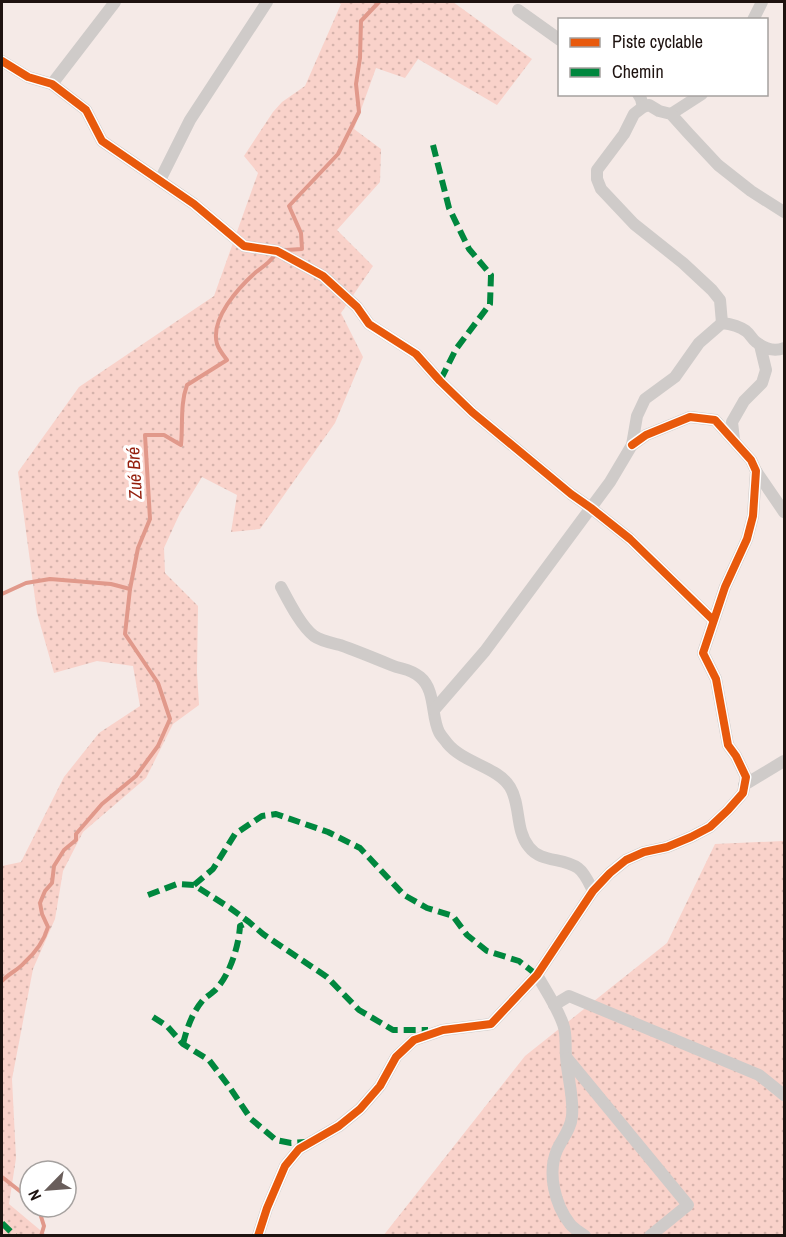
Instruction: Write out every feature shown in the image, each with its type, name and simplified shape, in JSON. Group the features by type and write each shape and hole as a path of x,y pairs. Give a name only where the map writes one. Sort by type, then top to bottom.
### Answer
{"street":[{"path":"52,84 115,2"},
{"path":"160,180 190,120 267,2"},
{"path":"754,18 762,2"},
{"path":"518,10 558,39"},
{"path":"2,61 28,77 52,84 86,110 102,141 194,204 244,246 277,251 323,276 357,307 369,324 416,354 472,412 630,540 714,620"},
{"path":"639,96 643,107"},
{"path":"671,114 699,96"},
{"path":"722,323 720,300 712,290 683,263 634,224 601,189 597,179 597,170 624,134 634,114 649,105 671,114 718,165 751,191 784,212"},
{"path":"434,710 485,651 610,482 632,445 637,416 645,399 675,377 699,343 722,323 732,324 745,330 756,342 768,350 784,348"},
{"path":"734,440 732,422 744,401 762,383 766,370 760,345"},
{"path":"632,445 646,435 690,417 715,420 751,460 784,512"},
{"path":"258,1236 285,1166 298,1149 339,1126 360,1109 380,1086 396,1057 414,1040 443,1030 491,1024 537,975 593,891 610,873 626,860 644,852 667,847 710,826 743,793 746,777 728,745 716,680 703,653 724,587 747,539 753,516 756,471"},
{"path":"281,587 295,614 315,636 394,667 410,670 423,679 430,694 438,731 449,746 460,755 503,778 509,785 515,799 524,841 531,850 546,858 570,863 581,870 593,891"},
{"path":"744,785 784,761"},
{"path":"537,975 563,1024 566,1038 572,1117 567,1133 556,1151 553,1172 555,1195 571,1226 585,1236"},
{"path":"554,1005 569,996 759,1076 784,1095"},
{"path":"566,1057 688,1205 650,1236"}],"shaded area":[{"path":"338,2 453,2 532,59 497,105 418,59 405,78 376,68 354,129 381,149 380,182 337,230 373,266 341,313 363,357 335,423 260,529 231,532 237,495 202,477 180,513 164,548 165,573 198,606 199,705 173,724 146,778 83,832 63,871 55,919 33,969 12,1079 16,1158 9,1204 18,1212 18,1219 27,1219 46,1235 2,1236 2,866 21,862 64,777 99,733 140,706 133,666 97,661 54,673 37,613 18,472 79,387 214,296 258,173 244,156 273,112 282,102 305,86 341,4"},
{"path":"784,841 784,1235 383,1236 525,1056 667,943 715,844"}],"waterway":[{"name":"Zué Bré","path":"286,250 302,249 301,233 289,206 338,154 359,112 356,84 360,58 361,21 379,2"},
{"name":"Zué Bré","path":"2,981 28,959 44,937 48,927 40,903 45,891 52,883 54,866 64,850 76,840 76,834 102,804 136,776 158,746 170,719 158,683 125,634 138,548 150,519 145,435 164,435 181,445 187,385 227,360 217,344 216,334 222,314 241,286 276,253"},
{"path":"2,594 26,583 50,579 111,584 130,589"},
{"name":"Zué Bré","path":"2,1177 18,1190"},
{"name":"Zué Bré","path":"41,1236 44,1226 42,1219"}],"marked path":[{"path":"433,145 449,208 469,249 491,275 490,304 456,349 440,381"},
{"path":"194,885 213,869 235,834 262,816 276,814 328,832 360,848 404,895 427,908 453,916 467,935 487,951 519,961 537,975"},
{"path":"148,895 177,884 194,885 327,977 359,1010 393,1030 428,1030"},
{"path":"183,1044 196,1010 222,982 230,967 238,942 240,926 249,922"},
{"path":"153,1017 167,1026 183,1044 209,1060 251,1119 276,1140 291,1143 306,1142"},
{"path":"2,1223 15,1236"}],"cycle path":[{"path":"2,61 28,77 52,84 86,110 102,141 194,204 244,246 277,251 323,276 357,307 369,324 416,354 472,412 571,494 630,539 713,620"},
{"path":"258,1236 285,1166 299,1149 339,1126 360,1109 380,1086 396,1057 414,1040 443,1030 491,1024 537,975 593,891 610,873 626,860 644,852 667,847 710,827 743,793 746,777 728,745 716,679 703,653 725,587 747,539 753,516 756,471 751,460 715,420 690,417 646,435 632,445"}]}
